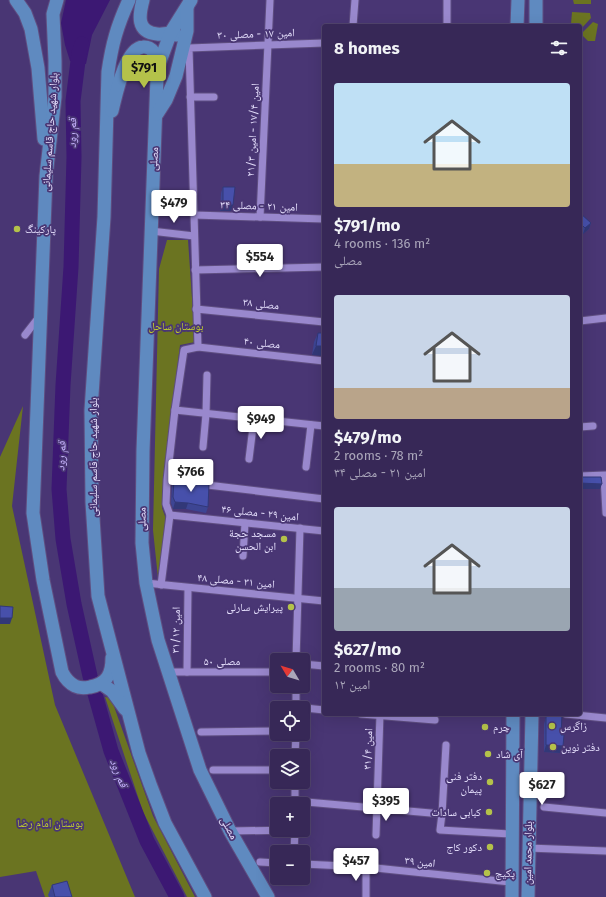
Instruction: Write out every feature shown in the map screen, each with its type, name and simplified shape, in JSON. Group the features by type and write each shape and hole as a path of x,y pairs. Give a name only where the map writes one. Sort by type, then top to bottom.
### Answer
{"main road":[{"path":"16,0 25,13 31,29 38,68 47,169"},
{"name":"بلوار شهید حاج قاسم سلیمانی","path":"57,0 53,14 55,61 54,97 47,169 33,513 59,664 62,672 66,679 77,687 84,688 102,684"},
{"name":"بلوار شهید حاج قاسم سلیمانی","path":"129,0 118,24 111,50 108,72 104,217 91,410 92,502 98,596 139,753 159,808 172,837 205,897"},
{"path":"143,0 139,17 145,29 156,34 170,32 187,45"},
{"path":"517,24 518,0"},
{"path":"536,0 536,24"},
{"path":"156,116 166,100 187,45 189,4"},
{"name":"مصلی","path":"189,4 170,32 159,64 143,451 142,543 146,583 158,640 167,672 200,770 230,831 268,897"},
{"path":"106,128 126,64 132,52 139,47 146,46 152,50 159,64"},
{"path":"111,646 112,666 110,673 102,684 116,696 131,718"},
{"name":"بلوار محمد امین","path":"512,897 513,716"},
{"name":"بلوار محمد امین","path":"528,897 532,716"}],"street":[{"name":"امین ۱۷/۴ - امین ۲۱/۳","path":"260,217 270,0"},
{"path":"353,24 355,0"},
{"path":"447,0 447,24"},
{"name":"امین ۱۷ - مصلی ۳۰","path":"187,45 322,43"},
{"path":"161,585 170,515 166,504 167,480 184,350 198,347 187,45"},
{"path":"190,97 214,97"},
{"name":"امین ۲۱ - مصلی ۳۴","path":"194,215 322,219"},
{"path":"151,231 194,236"},
{"path":"195,270 322,267"},
{"name":"مصلی ۳۸","path":"196,309 322,322"},
{"path":"26,335 41,315"},
{"path":"582,321 606,318"},
{"name":"مصلی ۴۰","path":"198,347 322,361"},
{"path":"203,447 207,375"},
{"path":"175,410 322,426"},
{"path":"249,459 254,419"},
{"path":"306,467 311,425"},
{"path":"582,427 593,426"},
{"path":"582,476 605,475 606,513"},
{"path":"167,480 175,481"},
{"path":"191,483 322,499"},
{"name":"امین ۲۹ - مصلی ۴۶","path":"170,515 322,531"},
{"path":"243,556 245,523"},
{"path":"296,653 300,528"},
{"name":"امین ۳۱ - مصلی ۴۸","path":"146,583 322,601"},
{"name":"امین ۳۱/۱۲","path":"187,672 188,588"},
{"path":"310,665 322,666"},
{"name":"مصلی ۵۰","path":"167,672 270,672"},
{"path":"310,709 322,710"},
{"name":"امین ۳۱/۴","path":"376,835 380,716"},
{"path":"391,716 435,720"},
{"path":"582,716 606,718"},
{"path":"201,732 270,731"},
{"path":"446,745 440,830 512,834"},
{"path":"213,770 270,770"},
{"path":"310,803 442,814"},
{"path":"544,807 606,812"},
{"path":"230,831 270,830"},
{"path":"528,848 606,851"},
{"path":"260,862 270,863"},
{"name":"امین ۳۹","path":"310,864 366,867 511,882"},
{"path":"366,867 366,897"}],"green space":[{"path":"573,0 591,0 591,4 574,4"},
{"path":"572,12 590,13 591,18 582,28 582,24 571,24"},
{"path":"593,22 598,24 595,41 588,41 582,33"},
{"name":"بوستان ساحل","path":"167,240 188,240 195,342 180,345 164,476 162,508 166,519 162,568 158,578 153,530 159,269"},
{"name":"بوستان امام رضا","path":"23,406 12,506 55,705 135,897 45,897 36,871 0,877 0,457"},
{"path":"105,697 111,698 153,816 195,897 187,897 143,812"}],"shaded area":[{"path":"66,0 110,0 92,35 86,64 70,61 65,45 61,23"}],"building":[{"path":"223,187 235,187 233,205 223,205"},
{"path":"582,215 591,223 585,228 582,225"},
{"path":"318,333 322,333 322,346 316,346"},
{"path":"582,477 601,477 602,484 582,483"},
{"path":"174,480 209,484 208,507 175,502 173,497"},
{"path":"0,606 13,607 12,618 0,618"},
{"path":"562,716 561,735 564,735 563,746 546,745 546,717"},
{"path":"67,881 72,897 55,897 52,885"}],"waterway":[{"name":"قم رود","path":"82,44 79,53 73,101 74,157 71,267 63,385 59,489 63,539 74,604 90,676 111,751 147,841 177,897"}],"place":[{"name":"پارکینگ","path":"17,229"},
{"name":"مسجد حجة ابن الحسن","path":"284,539"},
{"name":"پیرایش سارلی","path":"291,607"},
{"name":"زاگرس","path":"552,726"},
{"name":"چرم","path":"485,727"},
{"name":"دفتر نوین","path":"553,747"},
{"name":"آی شاد","path":"488,754"},
{"name":"دفتر فنی پیمان","path":"490,782"},
{"name":"کبابی سادات","path":"489,812"},
{"name":"دکور کاج","path":"490,847"},
{"name":"پکیج","path":"487,873"}]}
